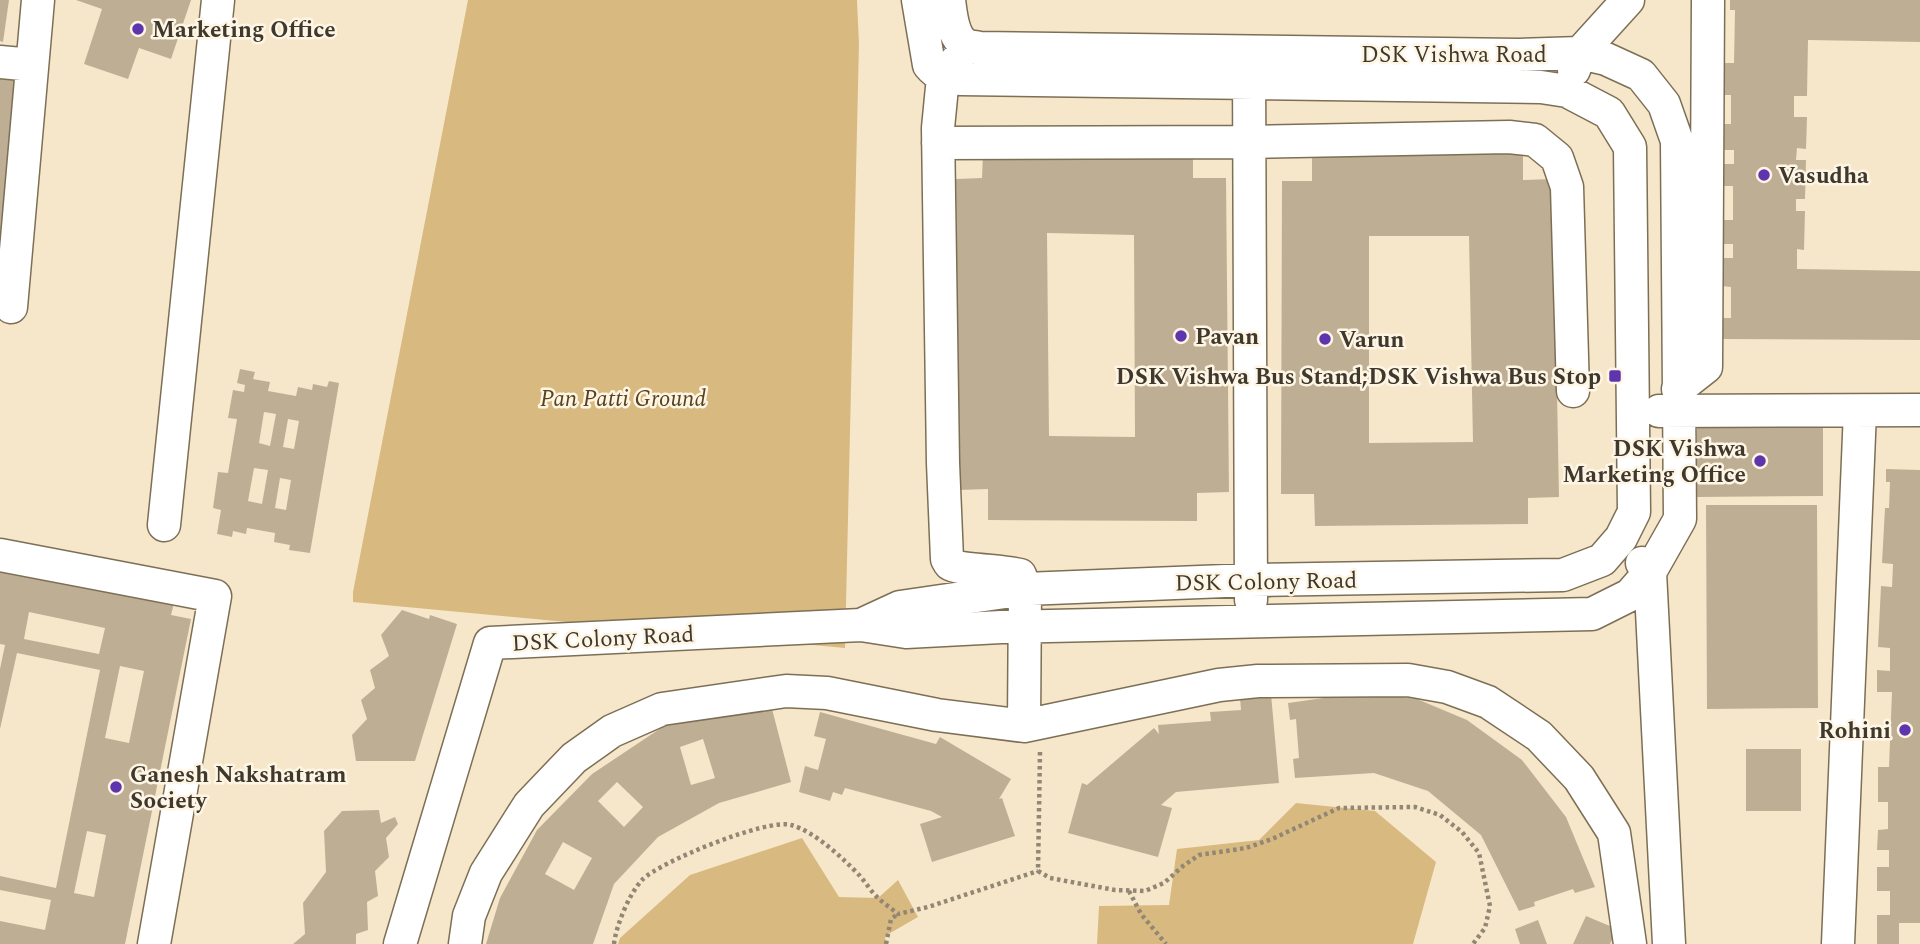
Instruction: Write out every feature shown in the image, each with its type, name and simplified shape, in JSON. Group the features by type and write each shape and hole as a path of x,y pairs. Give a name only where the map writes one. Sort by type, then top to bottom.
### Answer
{"street":[{"path":"11,307 8,253 38,0"},
{"path":"164,526 218,0"},
{"path":"918,0 929,65 943,77"},
{"path":"1567,91 1580,53 1628,0"},
{"path":"1678,400 1706,367 1708,0"},
{"path":"925,47 957,22"},
{"path":"957,22 943,77 938,143 947,559 951,565 959,567 1020,575 1025,589 1032,724"},
{"name":"DSK Vishwa Road","path":"957,22 979,48 1541,87 1567,91 1609,113 1630,147 1634,512 1621,538"},
{"name":"DSK Vishwa Road","path":"943,77 960,79 1580,53 1606,58 1642,75 1664,104 1677,141 1680,519 1650,572"},
{"path":"0,62 32,65"},
{"path":"1249,67 1252,621"},
{"path":"938,143 1249,142 1509,137 1535,140 1557,158 1567,187 1573,391"},
{"path":"1633,411 1678,400 1860,411 1920,410"},
{"path":"1838,944 1860,411"},
{"path":"1621,538 1650,572 1669,944"},
{"name":"DSK Colony Road","path":"860,625 900,607 1025,589 1250,580 1563,575 1602,560 1621,538"},
{"path":"0,555 215,596 154,944"},
{"name":"DSK Colony Road","path":"400,944 490,643 860,625 906,632 1025,626 1592,614 1630,595 1650,572"},
{"path":"465,944 470,916 486,873 529,805 574,758 612,731 662,709 786,691 827,693 937,715 1032,724 1219,685 1258,681 1408,680 1447,687 1488,702 1539,736 1579,778 1614,833 1630,944"}],"path":[{"path":"1032,724 1038,871"},
{"path":"886,944 891,919 898,914 928,907 1038,871 1050,878 1115,890 1145,891 1164,883 1199,855 1246,848 1339,808 1415,807 1440,815 1462,832 1479,853 1490,906 1485,928 1473,944"},
{"path":"614,944 615,933 626,906 640,881 653,871 702,848 747,832 779,825 790,824 822,842 858,874 878,898 898,914"},
{"path":"1129,891 1141,914 1166,944"}],"green space":[{"name":"Pan Patti Ground","path":"468,0 857,0 859,44 845,648 353,602"},
{"path":"1296,803 1375,811 1436,862 1413,944 1097,944 1099,906 1169,905 1177,849 1259,840"},
{"path":"802,838 839,897 878,898 898,880 918,917 885,936 886,944 618,944 620,938 690,875"}],"building":[{"path":"0,0 9,0 3,42 0,41"},
{"name":"Marketing Office","path":"76,0 191,0 171,59 139,48 128,79 84,64 102,9"},
{"name":"Vasudha","path":"1730,0 1920,0 1920,42 1808,40 1807,96 1794,96 1794,117 1807,117 1806,149 1797,148 1796,160 1806,160 1805,199 1796,199 1796,211 1805,211 1804,250 1797,249 1797,269 1920,271 1920,340 1721,339 1721,318 1731,318 1731,287 1721,286 1722,258 1733,258 1733,244 1721,244 1721,220 1733,220 1733,186 1722,186 1722,164 1734,164 1734,150 1722,150 1722,124 1731,124 1731,95 1722,95 1722,63 1734,63 1735,10 1730,10"},
{"path":"0,77 26,80 5,244 0,243"},
{"name":"Varun","path":"1523,150 1523,180 1553,179 1559,497 1528,498 1528,524 1315,526 1314,494 1281,494 1282,181 1312,181 1312,152","holes":["1369,236 1469,236 1473,442 1369,443"]},
{"name":"Pavan","path":"983,152 1193,156 1193,178 1226,178 1229,492 1197,493 1197,521 988,520 988,489 958,490 956,179 982,178","holes":["1047,233 1134,235 1135,437 1049,436"]},
{"path":"240,369 255,372 253,379 270,382 268,391 296,396 298,387 312,390 313,384 327,387 329,381 339,383 310,553 289,550 290,545 274,542 275,533 247,528 246,534 233,531 232,537 217,534 221,510 213,508 218,472 228,473 237,419 228,418 233,390 244,392 245,385 237,383","holes":["264,412 276,414 270,446 259,443","288,419 299,421 294,449 283,447","254,468 268,470 262,504 248,501","280,478 291,480 286,510 275,508"]},
{"name":"DSK Vishwa Marketing Office","path":"1823,424 1823,496 1697,497 1697,425"},
{"name":"Rohini","path":"1886,469 1920,470 1920,923 1899,923 1899,944 1877,944 1877,915 1890,915 1890,891 1877,891 1877,867 1889,867 1889,850 1877,850 1878,830 1888,829 1888,802 1878,802 1878,767 1889,767 1892,692 1877,692 1877,670 1890,671 1890,648 1878,647 1881,586 1892,587 1893,564 1882,563 1885,508 1889,508 1890,482 1886,482"},
{"path":"1706,505 1817,505 1818,708 1707,709"},
{"name":"Ganesh Nakshatram Society","path":"0,561 174,603 171,615 191,619 125,944 0,944 0,921 45,930 51,900 0,890 0,876 56,888 100,670 17,653 0,729 0,669 5,645 0,644","holes":["29,612 105,628 99,654 24,639","120,666 144,671 129,743 105,738","87,831 106,835 94,897 74,893"]},
{"path":"402,610 457,624 415,761 356,761 352,735 367,719 361,700 375,688 370,670 389,656 381,635"},
{"path":"1367,692 1417,699 1467,720 1522,760 1566,817 1595,887 1575,893 1573,889 1534,902 1535,906 1519,911 1481,835 1428,791 1374,773 1295,778 1293,759 1299,758 1296,719 1290,720 1288,703"},
{"path":"1271,694 1279,783 1176,792 1161,805 1172,808 1158,857 1068,833 1082,783 1087,785 1154,728 1159,734 1158,725 1211,721 1210,712 1241,710 1240,697"},
{"path":"771,705 791,782 719,803 658,837 614,884 593,944 486,944 500,898 537,830 592,774 679,716","holes":["703,739 715,778 691,785 680,747","617,782 643,807 624,827 598,801","563,842 592,858 574,890 545,874"]},
{"path":"820,712 936,744 940,737 1011,779 999,799 1002,798 1015,836 932,862 920,824 942,817 931,811 845,788 842,795 833,792 830,801 799,792 805,766 818,770 826,739 814,736"},
{"path":"1746,749 1801,749 1801,811 1746,811"},
{"path":"379,810 381,823 395,817 398,824 386,838 389,857 375,871 378,896 367,902 368,930 356,934 356,944 293,944 305,934 303,903 326,872 324,831 342,811"},
{"path":"1586,916 1617,929 1610,944 1573,944"},
{"path":"1538,920 1547,944 1520,944 1515,929"}],"place":[{"name":"Marketing Office","path":"138,29"},
{"name":"Vasudha","path":"1764,175"},
{"name":"Pavan","path":"1181,336"},
{"name":"Varun","path":"1325,339"},
{"name":"DSK Vishwa Bus Stand;DSK Vishwa Bus Stop","path":"1615,376"},
{"name":"DSK Vishwa Marketing Office","path":"1760,461"},
{"name":"Rohini","path":"1905,730"},
{"name":"Ganesh Nakshatram Society","path":"116,787"}]}
